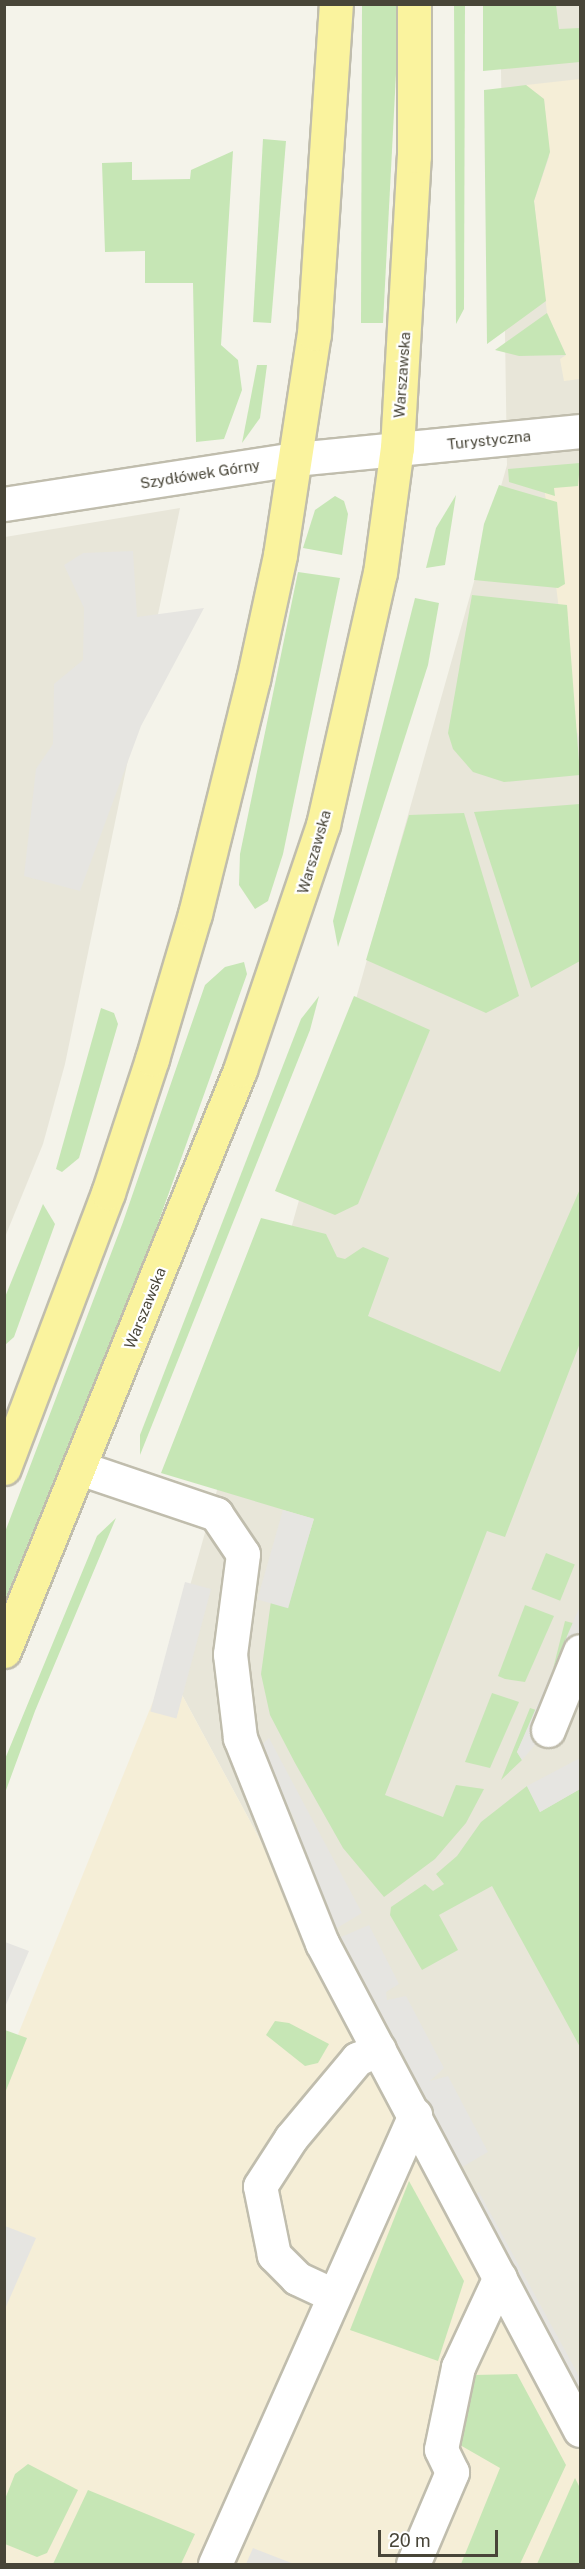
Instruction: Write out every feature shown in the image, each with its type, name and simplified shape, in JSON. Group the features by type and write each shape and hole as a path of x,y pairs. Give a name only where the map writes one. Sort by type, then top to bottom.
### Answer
{"main road":[{"path":"4,1468 108,1193 195,914 253,680 295,459 317,309 336,4"},
{"name":"Warszawska","path":"4,1651 80,1468 289,938 349,722 380,573 397,448 414,156 414,4"}],"street":[{"name":"Turystyczna","path":"397,448 580,431"},
{"name":"Szydłówek Górny","path":"4,504 295,459 397,448"},
{"path":"80,1468 216,1514 243,1554 230,1654 240,1738 322,1943 580,2430"},
{"path":"548,1730 580,1651"},
{"path":"333,2295 297,2278 274,2255 261,2186 291,2138 357,2059 379,2049"},
{"path":"215,2565 333,2295 415,2115"},
{"path":"412,2565 452,2472 441,2449 458,2367 500,2277"}],"shaded area":[{"path":"500,5 580,5 580,2434 167,1667 507,465"},
{"path":"580,79 580,379 564,381 560,359 566,355 547,313 534,201 549,157 544,99 526,85"},
{"path":"580,465 580,740 572,718 542,469"},
{"path":"180,508 65,1064 43,1144 5,1237 5,537"},
{"path":"133,551 137,617 204,608 141,726 80,891 24,876 36,769 53,744 54,684 83,660 84,608 64,565 83,553"},
{"path":"283,1510 314,1519 288,1608 257,1599"},
{"path":"185,1582 211,1589 176,1718 150,1711"},
{"path":"580,1606 580,1651 548,1730 522,1760 517,1752"},
{"path":"167,1667 580,2434 580,2564 5,2564 4,2069"},
{"path":"269,1738 362,1913 337,1928 294,1843 298,1826 258,1748"},
{"path":"580,1758 580,1789 540,1812 527,1786"},
{"path":"369,1925 399,1984 386,1992 387,2000 406,1996 444,2068 430,2081 448,2076 488,2152 462,2167 341,1937"},
{"path":"4,1942 29,1951 5,2007"},
{"path":"479,2192 580,2378 580,2407 466,2199"},
{"path":"5,2226 36,2238 5,2309"},
{"path":"253,2548 294,2564 246,2564"}],"green space":[{"path":"362,5 397,5 399,16 383,323 361,323"},
{"path":"454,5 465,5 464,309 456,324"},
{"path":"483,5 556,5 559,29 580,28 580,62 483,71"},
{"path":"526,85 544,99 550,152 534,201 546,301 487,344 484,90"},
{"path":"263,139 286,141 271,323 253,322"},
{"path":"233,151 221,345 238,360 242,390 224,439 196,442 193,283 145,283 145,251 105,252 102,163 132,162 132,180 190,179 191,170"},
{"path":"547,313 566,355 519,356 495,350"},
{"path":"257,365 267,365 260,418 242,443"},
{"path":"580,463 578,486 554,488 555,496 509,482 508,469"},
{"path":"499,485 557,502 565,584 558,588 474,580 484,524"},
{"path":"456,495 445,565 426,568 436,528"},
{"path":"335,496 344,501 348,514 342,555 303,548 315,510"},
{"path":"298,572 340,578 283,854 268,901 255,909 239,885 240,854"},
{"path":"472,595 567,605 580,775 504,782 473,772 453,749 448,733"},
{"path":"415,598 439,603 428,665 338,947 333,921"},
{"path":"580,804 580,961 531,988 474,812"},
{"path":"464,813 519,996 486,1013 366,960 409,815"},
{"path":"244,962 247,974 156,1229 5,1600 5,1532 123,1222 205,985 225,967"},
{"path":"319,996 310,1030 140,1455 140,1435 301,1019"},
{"path":"354,996 430,1030 358,1204 335,1215 275,1191"},
{"path":"101,1008 114,1013 118,1024 79,1158 62,1172 56,1169"},
{"path":"580,1189 580,1343 505,1537 487,1531 385,1795 443,1817 456,1785 484,1789 466,1823 435,1859 384,1897 343,1848 295,1763 270,1715 261,1674 271,1601 287,1604 314,1519 161,1473 261,1218 326,1234 337,1257 345,1259 363,1247 389,1258 368,1316 500,1372"},
{"path":"43,1204 55,1224 14,1337 5,1345 5,1297"},
{"path":"116,1518 35,1711 5,1793 5,1759 97,1536"},
{"path":"546,1553 575,1565 560,1601 531,1589"},
{"path":"525,1605 554,1616 525,1682 498,1676"},
{"path":"565,1621 573,1623 555,1695 547,1693"},
{"path":"492,1693 519,1702 490,1768 465,1762"},
{"path":"530,1708 536,1710 517,1752 522,1760 501,1780"},
{"path":"527,1786 540,1812 580,1789 580,2047 492,1886 439,1915 458,1950 422,1970 390,1915 391,1907 425,1884 433,1891 444,1884 436,1874 457,1856 481,1822"},
{"path":"275,2021 289,2023 329,2044 318,2063 305,2066 266,2035"},
{"path":"5,2030 27,2038 5,2093"},
{"path":"409,2181 464,2281 438,2361 350,2330"},
{"path":"517,2374 566,2465 520,2564 461,2564 500,2468 460,2445 473,2375"},
{"path":"28,2464 78,2490 47,2553 37,2557 5,2544 5,2499 15,2474"},
{"path":"575,2478 580,2488 580,2564 537,2564"},
{"path":"88,2490 195,2534 181,2564 53,2564"}]}
